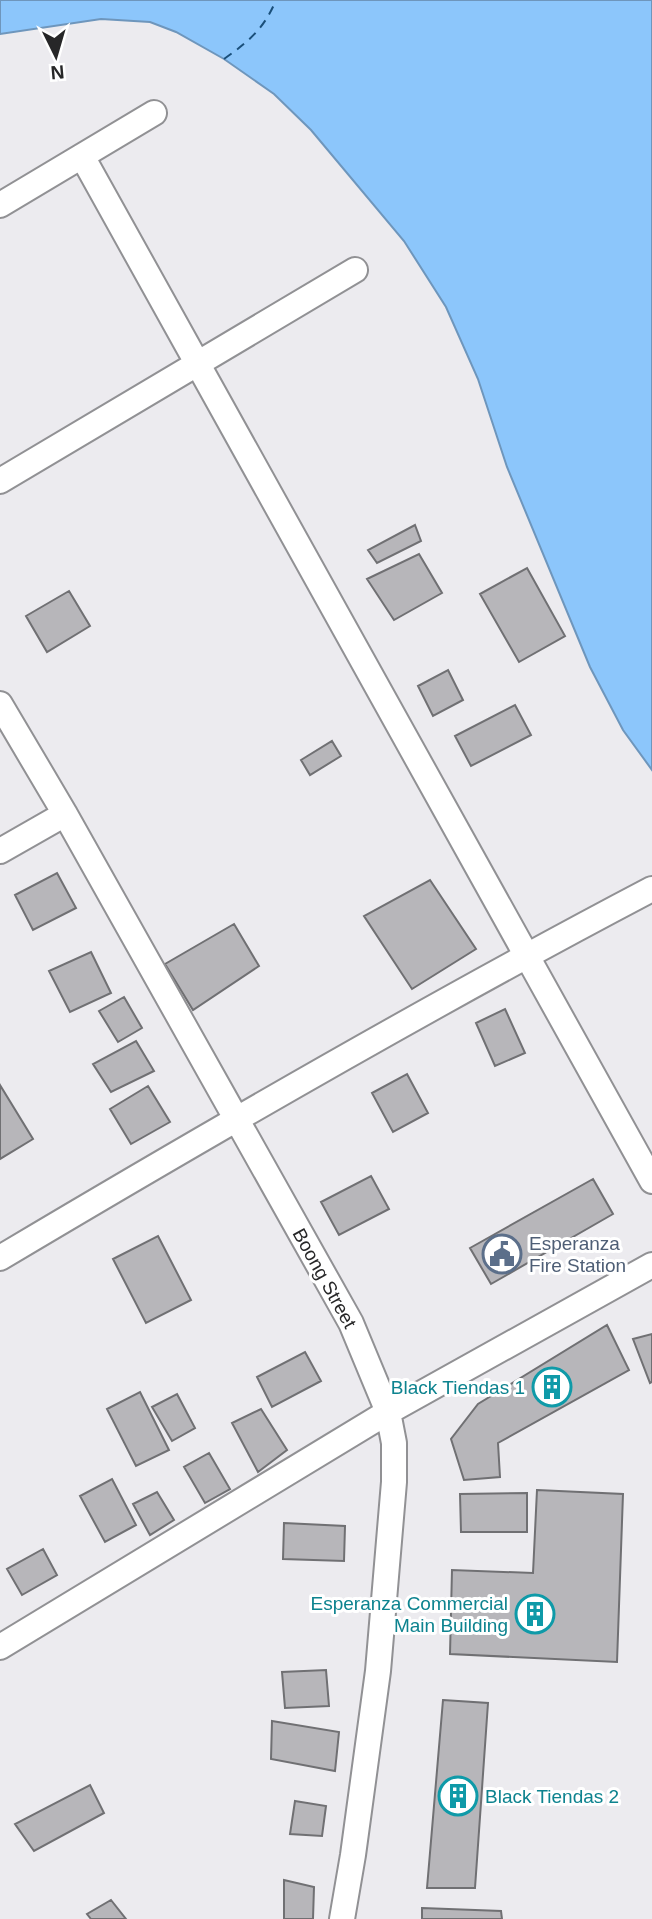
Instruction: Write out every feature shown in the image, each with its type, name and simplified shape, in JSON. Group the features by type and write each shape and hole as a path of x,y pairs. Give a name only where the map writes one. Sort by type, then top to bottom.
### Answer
{"street":[{"path":"0,205 154,113"},
{"path":"82,156 652,1181"},
{"path":"0,481 355,270"},
{"name":"Boong Street","path":"0,704 65,814 351,1323 388,1412 394,1443 394,1482 378,1671 342,1919"},
{"path":"0,851 65,814"},
{"path":"0,1258 236,1118 525,956 652,889"},
{"path":"0,1647 388,1412 652,1265"}],"water":[{"path":"0,0 652,0 652,770 623,730 590,667 507,467 478,379 446,307 404,241 311,130 274,94 224,59 176,32 150,22 101,19 0,34"}],"building":[{"path":"415,525 421,541 377,563 368,550"},
{"path":"419,554 442,593 394,620 367,579"},
{"path":"527,568 565,636 519,662 480,594"},
{"path":"69,591 90,626 47,652 26,616"},
{"path":"448,670 463,700 433,716 418,686"},
{"path":"515,705 531,735 471,766 455,736"},
{"path":"332,741 341,756 310,775 301,760"},
{"path":"57,873 76,908 33,930 15,895"},
{"path":"430,880 476,949 412,989 364,916"},
{"path":"234,924 259,966 193,1010 165,964"},
{"path":"91,952 111,993 70,1012 49,971"},
{"path":"124,997 142,1028 118,1042 99,1011"},
{"path":"505,1009 525,1053 495,1066 476,1023"},
{"path":"136,1041 154,1071 111,1092 93,1064"},
{"path":"407,1074 428,1113 393,1132 372,1093"},
{"path":"0,1085 33,1139 0,1159"},
{"path":"148,1086 170,1122 131,1144 110,1109"},
{"path":"371,1176 389,1209 339,1235 321,1202"},
{"path":"593,1179 613,1214 491,1284 470,1248"},
{"path":"158,1236 191,1300 146,1323 113,1259"},
{"name":"Black Tiendas 1","path":"607,1325 629,1370 498,1443 500,1477 464,1480 451,1439 478,1404"},
{"path":"652,1334 652,1382 650,1383 633,1339"},
{"path":"305,1352 321,1381 272,1407 257,1377"},
{"path":"140,1392 169,1450 136,1466 107,1409"},
{"path":"177,1394 195,1428 172,1441 152,1407"},
{"path":"261,1409 287,1450 258,1472 232,1423"},
{"path":"209,1453 230,1489 205,1503 184,1467"},
{"path":"112,1479 136,1525 105,1542 80,1496"},
{"name":"Esperanza Commercial Main Building","path":"537,1490 623,1494 617,1662 450,1654 452,1570 533,1573"},
{"path":"157,1492 174,1520 150,1535 133,1504"},
{"path":"527,1493 527,1532 461,1532 460,1494"},
{"path":"284,1523 345,1526 344,1561 283,1559"},
{"path":"43,1549 57,1575 22,1595 7,1569"},
{"path":"326,1670 329,1706 285,1708 282,1672"},
{"name":"Black Tiendas 2","path":"443,1700 488,1703 475,1888 427,1888"},
{"path":"272,1721 339,1732 335,1771 271,1759"},
{"path":"90,1785 104,1813 34,1851 15,1824"},
{"path":"295,1801 326,1806 322,1836 290,1834"},
{"path":"284,1880 314,1887 313,1919 284,1919"},
{"path":"111,1900 126,1919 91,1919 87,1914"},
{"path":"422,1908 501,1911 502,1919 422,1919"}],"ferry route":[{"path":"224,59 254,34 276,0"}],"place":[{"name":"Esperanza Fire Station","path":"502,1254"},
{"name":"Black Tiendas 1","path":"552,1387"},
{"name":"Esperanza Commercial Main Building","path":"535,1614"},
{"name":"Black Tiendas 2","path":"458,1796"}]}
